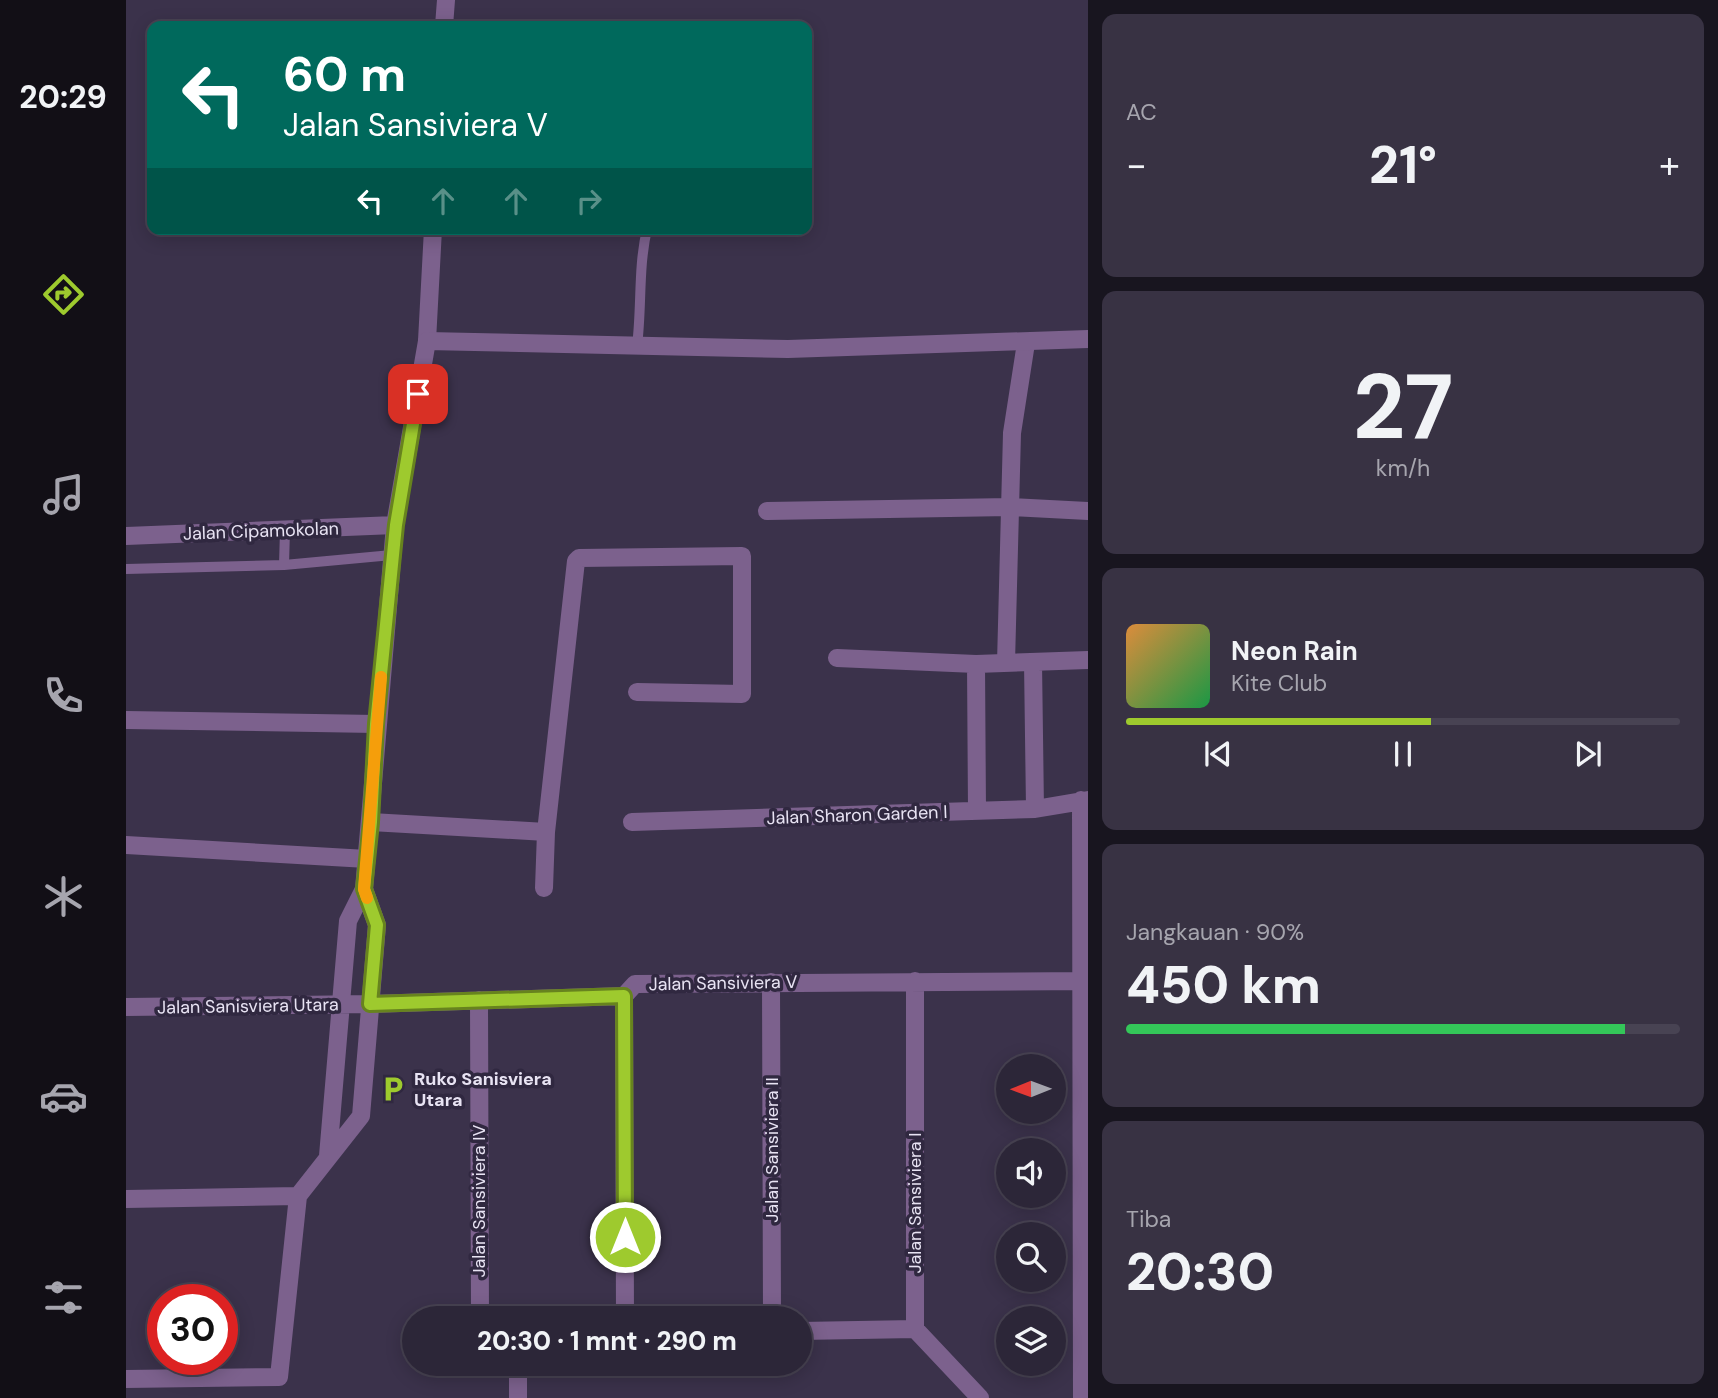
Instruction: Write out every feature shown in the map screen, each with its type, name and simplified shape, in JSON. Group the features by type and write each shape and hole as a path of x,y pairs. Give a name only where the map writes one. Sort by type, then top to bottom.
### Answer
{"street":[{"path":"444,21 446,0"},
{"path":"328,1156 348,921 364,889 392,555 427,341 433,235"},
{"path":"427,341 788,349 1088,339"},
{"path":"1006,663 1012,433 1026,343"},
{"path":"766,511 1010,507 1088,511"},
{"name":"Jalan Cipamokolan","path":"126,536 396,525"},
{"path":"544,888 546,832 576,561 743,556 741,694 637,692"},
{"path":"837,658 976,664 1088,660"},
{"path":"1033,662 1035,809"},
{"path":"976,664 977,811"},
{"path":"126,720 376,724"},
{"path":"1082,1398 1084,800"},
{"name":"Jalan Sharon Garden I","path":"632,822 1035,809 1084,800"},
{"path":"371,822 546,832"},
{"path":"126,845 367,859"},
{"path":"126,1379 279,1377 298,1196 361,1116 377,925 364,889"},
{"name":"Jalan Sansiviera I","path":"915,981 915,1329"},
{"name":"Jalan Sansiviera V","path":"370,1004 624,996 635,984 1084,981"},
{"name":"Jalan Sansiviera II","path":"771,982 772,1306"},
{"path":"624,996 625,1306"},
{"name":"Jalan Sansiviera IV","path":"478,1000 480,1306"},
{"name":"Jalan Sanisviera Utara","path":"126,1007 370,1004"},
{"path":"126,1199 298,1196"},
{"path":"812,1331 915,1329 980,1398"},
{"path":"518,1376 518,1398"}],"lane":[{"path":"637,346 641,311 640,262 646,235"},
{"path":"284,565 285,530"},
{"path":"126,569 284,565 392,555"}],"slow traffic":[{"path":"367,898 364,889 381,677"}],"place":[{"name":"Ruko Sanisviera Utara","path":"393,1089"}],"route":[{"path":"418,394 396,525 376,724 371,822 364,889 377,925 370,1004 624,996 625,1237"}]}
